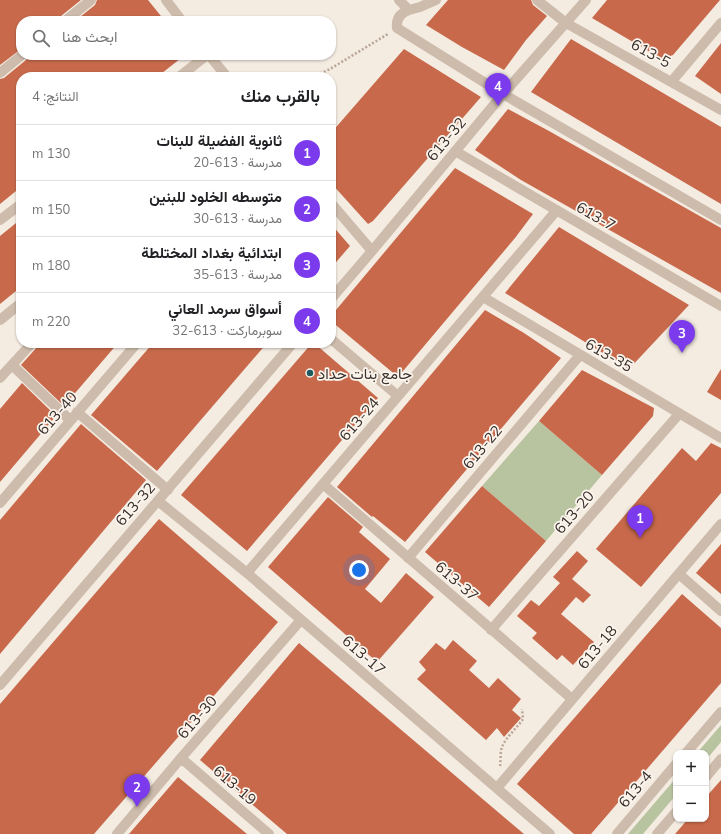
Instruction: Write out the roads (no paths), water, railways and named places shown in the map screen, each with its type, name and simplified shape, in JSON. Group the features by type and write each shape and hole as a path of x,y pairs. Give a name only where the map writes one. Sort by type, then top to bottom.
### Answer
{"street":[{"path":"71,16 91,0"},
{"path":"166,0 178,16"},
{"path":"399,0 409,10"},
{"path":"436,0 403,12 398,17 396,24 397,28 503,94 721,220"},
{"name":"613-5","path":"537,0 566,23 672,81 721,110"},
{"name":"613-32","path":"336,293 503,94 586,0"},
{"path":"672,81 721,23"},
{"path":"0,73 16,60"},
{"path":"186,72 201,60"},
{"path":"212,60 223,72"},
{"name":"613-7","path":"455,152 721,306"},
{"path":"0,220 16,208"},
{"path":"336,209 372,251"},
{"name":"613-24","path":"247,573 557,210"},
{"name":"613-35","path":"482,297 721,438"},
{"path":"0,320 16,307"},
{"path":"336,343 398,396"},
{"path":"0,378 27,348"},
{"name":"613-40","path":"0,503 133,348"},
{"name":"613-32","path":"0,685 289,348"},
{"name":"613-22","path":"408,558 580,355"},
{"path":"12,365 70,420"},
{"path":"77,412 168,490"},
{"name":"613-20","path":"491,630 679,414"},
{"name":"613-37","path":"323,484 572,699"},
{"name":"613-17","path":"158,501 247,573 300,621 550,834"},
{"name":"613-18","path":"497,788 721,524"},
{"path":"679,574 721,611"},
{"name":"613-30","path":"117,834 300,621"},
{"path":"689,750 721,712"},
{"name":"613-19","path":"181,758 269,834"},
{"path":"709,774 721,760"},
{"name":"613-4","path":"617,834 673,768"},
{"path":"657,834 673,815"}],"place":[{"name":"أسواق سرمد العاني","path":"498,106"},
{"name":"ابتدائية بغداد المختلطة","path":"682,353"},
{"name":"جامع بنات حداد","path":"310,373"},
{"name":"ثانوية الفضيلة للبنات","path":"640,538"},
{"name":"متوسطه الخلود للبنين","path":"137,807"}]}
